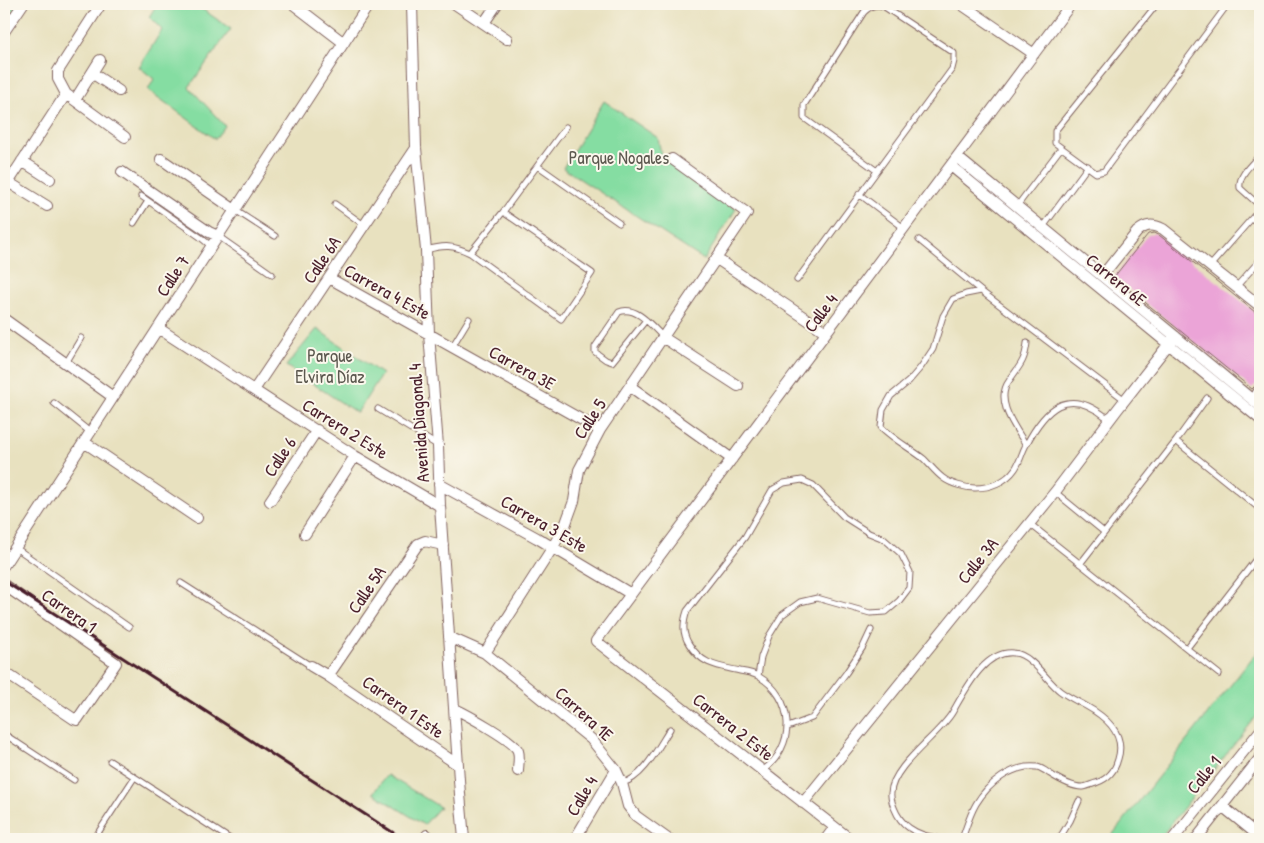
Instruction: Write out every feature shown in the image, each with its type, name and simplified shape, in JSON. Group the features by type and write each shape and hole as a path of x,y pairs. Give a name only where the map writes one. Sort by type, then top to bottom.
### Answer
{"street":[{"path":"4,32 23,4"},
{"path":"101,4 58,71 58,79 66,94 125,137"},
{"path":"293,4 344,43"},
{"name":"Calle 7","path":"4,565 369,4"},
{"name":"Avenida Diagonal 4","path":"412,4 416,148 426,250 429,334 438,446 440,506 464,839"},
{"path":"455,4 508,40"},
{"path":"484,24 497,4"},
{"path":"961,4 1034,54"},
{"name":"Calle 4","path":"596,641 1071,4"},
{"path":"75,100 100,60"},
{"path":"92,73 119,92"},
{"path":"47,206 6,185 66,94"},
{"name":"Calle 6A","path":"254,390 416,148"},
{"name":"Carrera 6E","path":"957,157 1102,276 1260,419"},
{"path":"161,159 235,210"},
{"name":"Calle 5","path":"485,653 553,547 566,523 574,501 580,470 600,430 748,213 672,159"},
{"path":"22,161 50,179"},
{"name":"Carrera 6E","path":"951,166 1172,340 1256,403"},
{"path":"122,172 209,232 218,236"},
{"path":"1102,276 1137,232 1143,227 1157,226 1260,306"},
{"path":"717,259 826,332"},
{"name":"Carrera 4 Este","path":"330,278 429,334"},
{"path":"4,319 113,397"},
{"name":"Carrera 2 Este","path":"158,328 355,456 440,506"},
{"name":"Carrera 3E","path":"429,334 600,430"},
{"path":"664,338 738,386"},
{"name":"Calle 3A","path":"804,803 1055,492 1172,340"},
{"path":"631,387 732,459"},
{"path":"1256,403 1260,390"},
{"name":"Calle 6","path":"270,501 317,430"},
{"path":"84,442 197,518"},
{"path":"305,534 355,456"},
{"name":"Carrera 3 Este","path":"439,484 553,547 631,594"},
{"name":"Calle 5A","path":"328,676 418,544 425,541 443,545"},
{"name":"Carrera 1","path":"4,585 116,663 78,720 4,672"},
{"name":"Carrera 1E","path":"450,637 485,653 591,738 616,770 622,783 628,806 636,816 668,839"},
{"name":"Carrera 2 Este","path":"596,641 850,839"},
{"name":"Carrera 1 Este","path":"310,666 328,676 458,766"},
{"path":"455,709 502,737 518,750 518,771"},
{"name":"Calle 1","path":"1173,839 1260,730"},
{"name":"Calle 1","path":"1196,839 1260,758"},
{"name":"Calle 4","path":"575,839 616,770"},
{"path":"1222,806 1260,837"},
{"path":"826,839 834,828"}],"lane":[{"path":"797,280 952,69 954,53 883,6 877,4 864,12 804,105 803,112 804,118 877,171"},
{"path":"1157,4 1055,131 1055,143 1096,172 1104,171 1228,4"},
{"path":"470,252 503,212 566,126"},
{"path":"1017,206 1061,148"},
{"path":"1210,266 1260,208 1240,188 1240,184 1241,178 1260,155"},
{"path":"538,166 619,223"},
{"path":"1042,226 1088,166"},
{"path":"859,194 904,228"},
{"path":"141,196 211,246"},
{"path":"134,223 148,201"},
{"path":"335,204 365,225"},
{"path":"235,210 275,236"},
{"path":"426,250 442,246 459,248 470,252 561,319 592,273 503,212"},
{"path":"218,236 272,274"},
{"path":"919,240 981,291 1125,400"},
{"path":"1236,287 1260,260"},
{"path":"981,291 953,299 944,316 933,349 921,367 891,396 883,410 882,427 890,436 923,459 943,478 968,488 987,488 1002,481 1014,469 1042,419 1052,409 1064,404 1077,404 1089,407 1106,417 1117,410"},
{"path":"646,320 612,362 595,352 595,347 619,312 625,310 636,313 646,320 664,338"},
{"path":"452,347 469,319"},
{"path":"66,364 81,338"},
{"path":"1026,445 1010,419 1004,395 1007,383 1022,364 1026,354 1027,343"},
{"path":"1080,564 1176,441 1207,398"},
{"path":"54,403 90,432"},
{"path":"378,409 438,446"},
{"path":"1176,441 1260,509"},
{"path":"758,676 761,657 769,636 782,615 800,602 817,598 870,613 886,612 900,602 909,588 910,572 901,554 884,540 844,517 813,485 802,480 784,483 772,490 745,537 686,611 682,624 686,639 695,653 705,662 758,676 777,692 783,707 788,734 784,747 768,767 762,771"},
{"path":"1055,492 1104,532"},
{"path":"1029,523 1219,674"},
{"path":"15,548 129,627"},
{"path":"1187,648 1260,554"},
{"path":"181,583 310,666"},
{"path":"788,727 812,718 859,653 871,630"},
{"path":"941,839 924,837 901,821 892,805 890,792 896,777 903,767 948,719 982,667 998,654 1015,652 1028,659 1060,690 1108,720 1116,730 1120,747 1119,758 1112,774 1100,782 1082,787 1066,782 1039,767 1021,768 1008,774 991,784 975,805 962,839"},
{"path":"622,783 628,782 642,772 670,730"},
{"path":"4,734 74,780"},
{"path":"110,761 230,839"},
{"path":"95,839 134,778"},
{"path":"1059,839 1070,822 1078,801"}],"green space":[{"path":"4,4 18,4 4,24"},
{"path":"157,4 195,4 231,29 189,87 225,126 215,139 148,90 154,79 139,67 162,30 149,17"},
{"name":"Parque Nogales","path":"604,101 658,138 662,159 736,209 704,260 563,168"},
{"name":"Parque Elvira Díaz","path":"317,329 382,374 357,413 286,366"},
{"path":"1260,648 1260,712 1159,839 1109,839"},
{"path":"387,775 440,807 424,825 373,793"}],"building":[{"path":"1154,233 1159,235 1260,316 1260,383 1252,389 1114,277 1148,234"}],"railway":[{"path":"4,581 403,839"}]}
